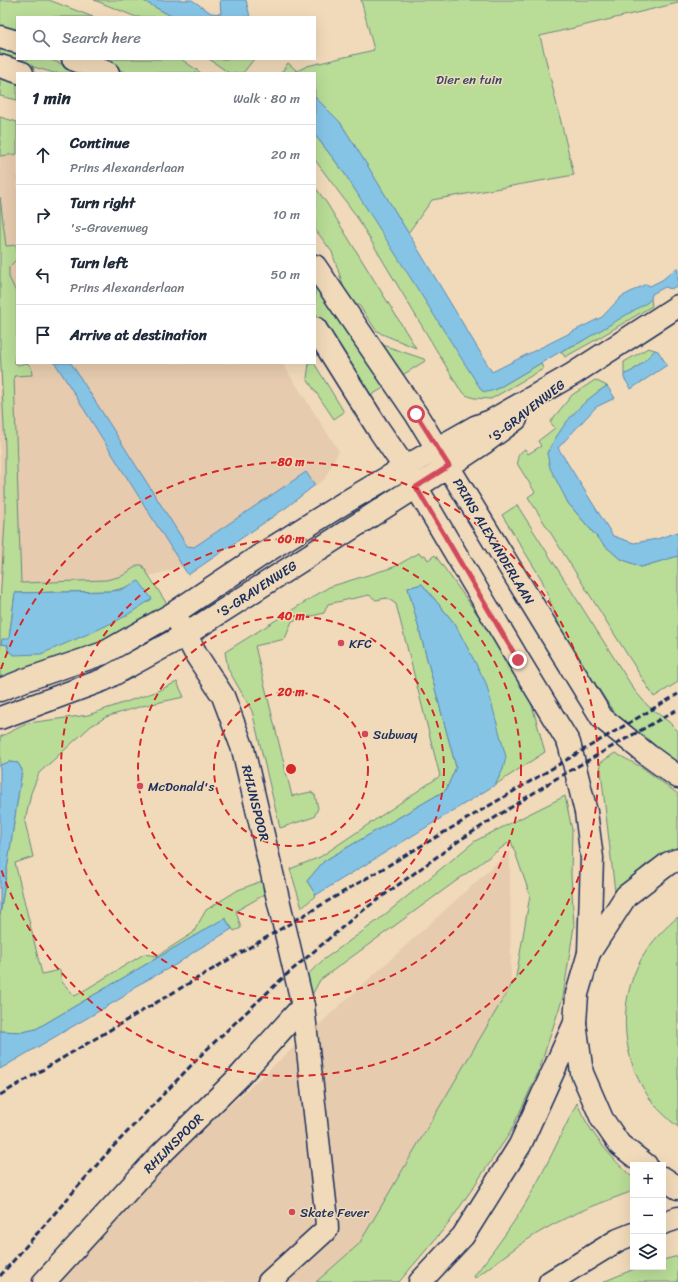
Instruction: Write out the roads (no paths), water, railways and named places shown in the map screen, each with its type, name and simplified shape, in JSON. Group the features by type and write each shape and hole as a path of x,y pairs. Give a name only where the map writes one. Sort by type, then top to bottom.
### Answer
{"main road":[{"path":"0,37 16,42"},
{"path":"76,60 106,72"},
{"path":"0,66 19,72"},
{"name":"PRINS ALEXANDERLAAN","path":"316,267 416,414 602,718 678,777"},
{"name":"'S-GRAVENWEG","path":"0,690 25,680 104,654 174,613 264,553 337,507 405,468 443,457 485,442 573,374 678,306"},
{"path":"316,330 405,468 518,660 569,743 586,812 592,858 589,953 577,994 575,1023 582,1073 602,1118 620,1145 642,1162"},
{"name":"'S-GRAVENWEG","path":"0,718 103,680 185,635 416,487 443,457"},
{"name":"RHIJNSPOOR","path":"174,613 197,656 223,696 243,750 303,1006 327,1229 269,1282"},
{"path":"589,953 626,896 669,863 678,860"},
{"name":"RHIJNSPOOR","path":"44,1282 161,1154 238,1078 303,1006"},
{"path":"420,1282 463,1236 520,1144 575,1023"},
{"path":"666,1180 678,1188"},
{"path":"666,1222 678,1218"},
{"path":"550,1282 618,1240 630,1235"}],"water":[{"path":"142,0 192,0 211,13 221,14 220,0 246,0 250,16 171,16"},
{"path":"316,98 340,122 492,372 602,317 621,297 646,284 650,286 662,280 678,267 678,285 671,289 665,287 652,294 651,299 648,302 495,390 487,392 482,391 343,171 316,136"},
{"path":"655,350 658,351 667,365 631,389 624,378 624,374 636,368"},
{"path":"56,364 72,364 187,546 194,547 306,472 315,485 287,507 188,575"},
{"path":"607,386 615,398 596,407 558,448 613,536 634,543 657,539 678,532 678,556 641,567 619,558 602,543 568,503 550,468 547,453 565,424 580,407"},
{"path":"139,581 152,599 124,617 95,631 41,654 14,655 8,651 8,645 1,644 2,639 9,639 15,593 112,591 120,590"},
{"path":"422,584 455,624 486,683 506,757 503,769 495,785 316,895 307,881 324,861 446,790 456,767 408,588"},
{"path":"9,762 18,763 22,770 0,915 0,765"},
{"path":"225,918 232,929 195,951 177,964 134,987 123,997 0,1069 0,1031 23,1032 36,1029"}],"railway":[{"path":"0,1095 678,694"},
{"path":"0,1276 109,1151 204,1052 286,975 358,914 460,840 557,778 678,709"}],"place":[{"name":"KFC","path":"341,643"},
{"name":"Subway","path":"365,734"},
{"name":"McDonald's","path":"140,786"},
{"name":"Skate Fever","path":"292,1212"}],"park label":[{"name":"Dier en tuin","path":"469,79"}]}
